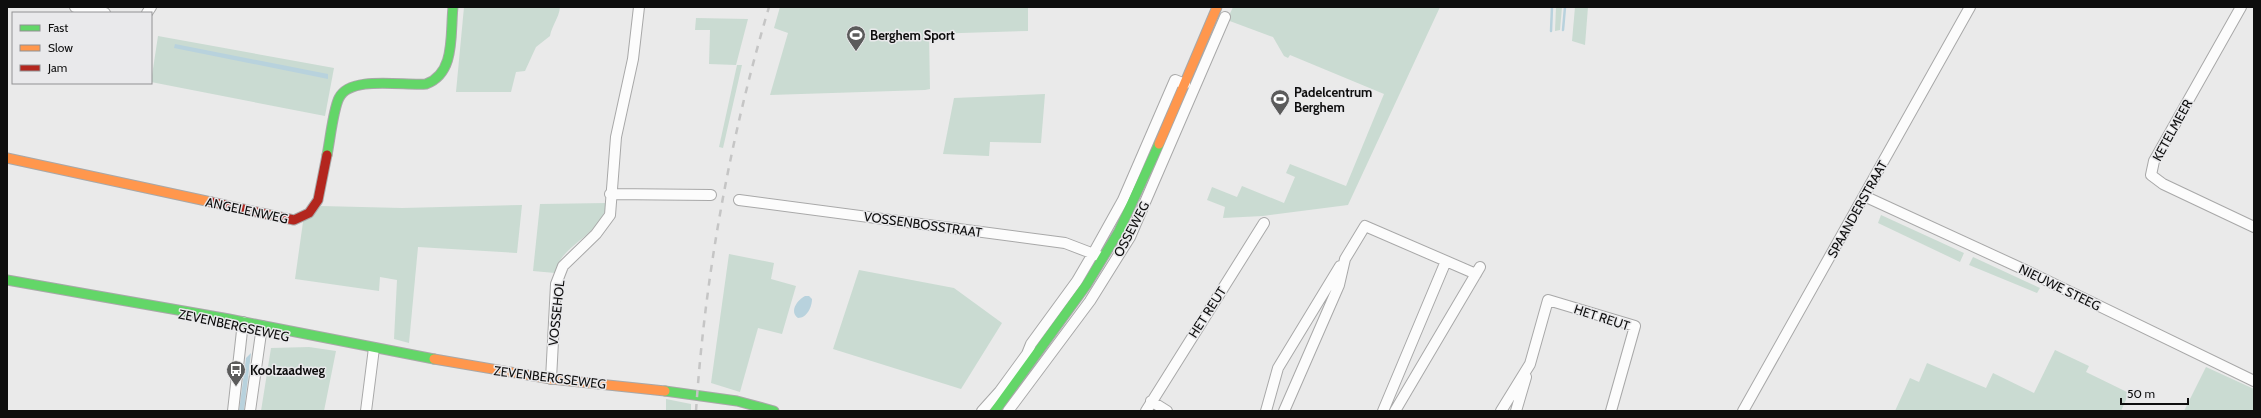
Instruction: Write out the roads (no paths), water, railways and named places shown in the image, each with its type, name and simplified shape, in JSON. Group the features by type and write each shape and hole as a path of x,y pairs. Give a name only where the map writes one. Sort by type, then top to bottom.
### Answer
{"street":[{"path":"75,7 100,12"},
{"name":"ANGELENWEG","path":"7,158 294,220 309,213 318,200 339,98 348,88 358,85 422,84 434,82 443,74 447,60 453,7"},
{"name":"VOSSEHOL","path":"551,379 556,284 563,266 606,223 610,215 610,194 616,137 633,58 639,7"},
{"name":"OSSEWEG","path":"982,411 1000,391 1027,354 1031,344 1077,281 1094,252 1185,84 1217,7"},
{"name":"SPAANDERSTRAAT","path":"1743,411 1970,7"},
{"name":"KETELMEER","path":"2241,7 2154,161 2151,175 2163,184 2254,227"},
{"name":"OSSEWEG","path":"1008,411 1090,300 1130,237 1225,17"},
{"path":"1210,25 1220,29"},
{"name":"OSSEWEG","path":"995,411 1104,259 1131,208 1175,80 1185,84"},
{"path":"610,194 711,195"},
{"name":"NIEUWE STEEG","path":"1864,196 2025,270 2254,381"},
{"name":"VOSSENBOSSTRAAT","path":"738,200 1065,243 1094,252 1104,259"},
{"name":"HET REUT","path":"1146,411 1264,223"},
{"path":"1266,411 1278,368 1365,226 1446,261 1478,270 1395,411"},
{"path":"1284,411 1339,285 1345,259"},
{"path":"1383,411 1446,261"},
{"name":"ZEVENBERGSEWEG","path":"7,280 165,309 243,326 328,339 473,367 551,379 700,394 737,401 774,411"},
{"name":"HET REUT","path":"1516,411 1548,300 1635,326 1610,411"},
{"path":"233,411 243,326"},
{"path":"250,411 262,329"},
{"path":"366,411 374,348"},
{"name":"HET REUT","path":"1501,411 1530,364"},
{"path":"1151,401 1167,411"}],"water":[{"path":"175,44 328,74 328,79 174,48"},
{"path":"805,296 809,296 812,299 811,305 808,312 804,316 798,318 794,313 794,309 799,300"},
{"path":"251,353 244,411 239,411 246,358"}],"waterway":[{"path":"1551,31 1552,7"},
{"path":"1563,30 1565,7"}],"railway":[{"path":"696,411 706,309 721,207 742,106 769,7"}],"place":[{"name":"Berghem Sport","path":"856,52"},
{"name":"Padelcentrum Berghem","path":"1280,116"},
{"name":"Koolzaadweg","path":"236,387"}]}
